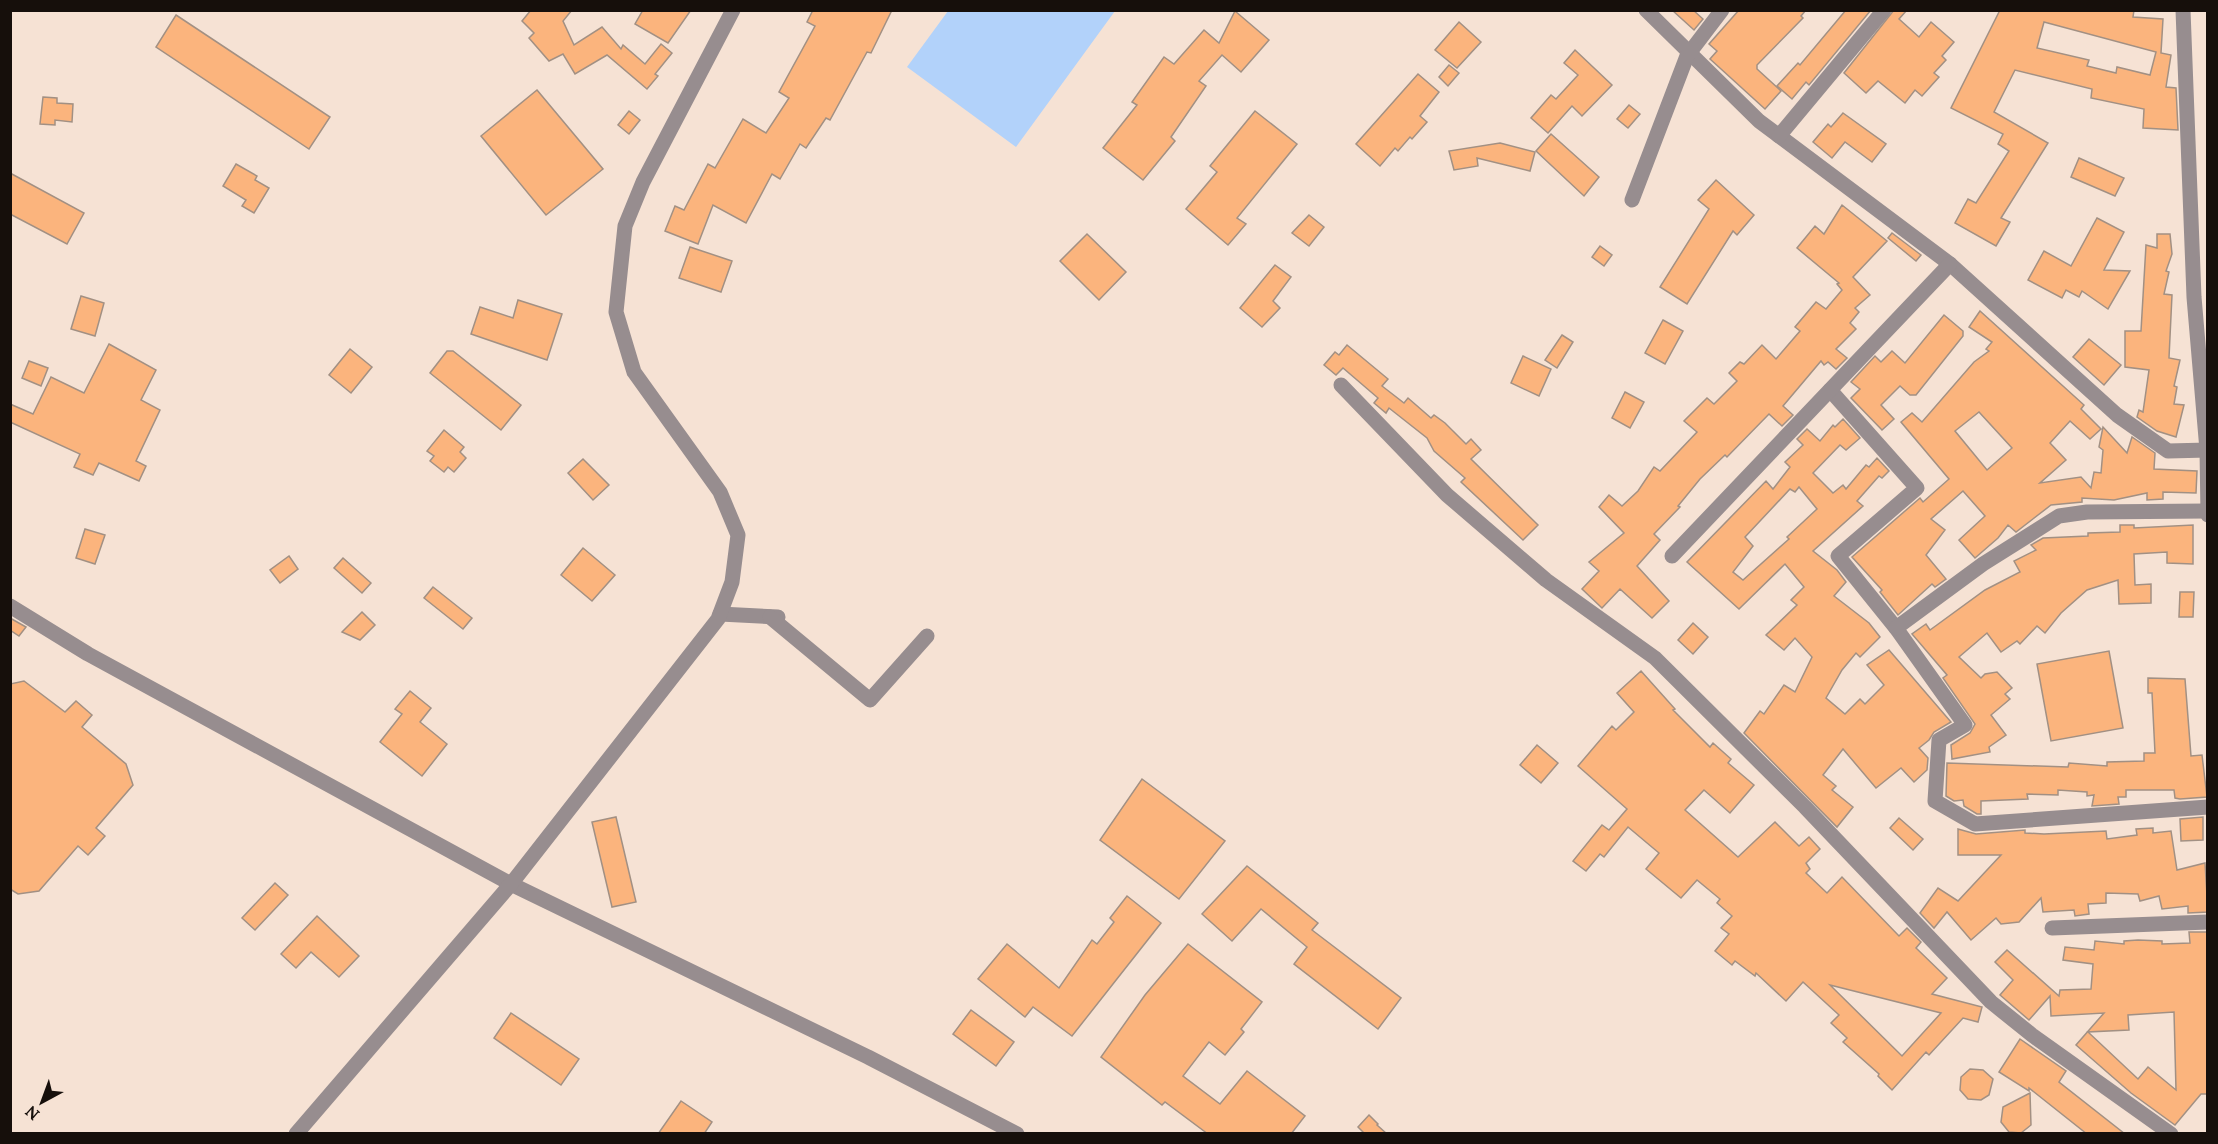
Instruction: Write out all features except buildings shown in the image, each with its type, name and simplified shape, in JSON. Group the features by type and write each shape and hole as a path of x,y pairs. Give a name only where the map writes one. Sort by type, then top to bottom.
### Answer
{"street":[{"path":"296,1134 511,884 720,614 732,582 738,535 720,492 634,372 616,312 625,226 643,182 733,10"},
{"path":"1646,10 1759,121 1950,264 2117,415 2168,451 2207,450"},
{"path":"1632,200 1689,53 1722,10"},
{"path":"1779,136 1884,10"},
{"path":"1896,628 1983,564 2058,516 2087,512 2207,513 2207,450 2194,297 2183,10"},
{"path":"1672,556 1950,264"},
{"path":"1341,385 1447,495 1546,580 1655,658 1806,807 1991,1002 2032,1035 2171,1134"},
{"path":"1830,390 1917,488 1838,556 1896,628 1965,725 1939,740 1935,801 1975,824 2208,807"},
{"path":"10,606 88,654 511,884 868,1057 1017,1134"},
{"path":"720,614 774,617 870,700 927,636"},
{"path":"2052,928 2208,922"}],"water":[{"path":"948,11 1115,11 1016,147 907,67"}]}
